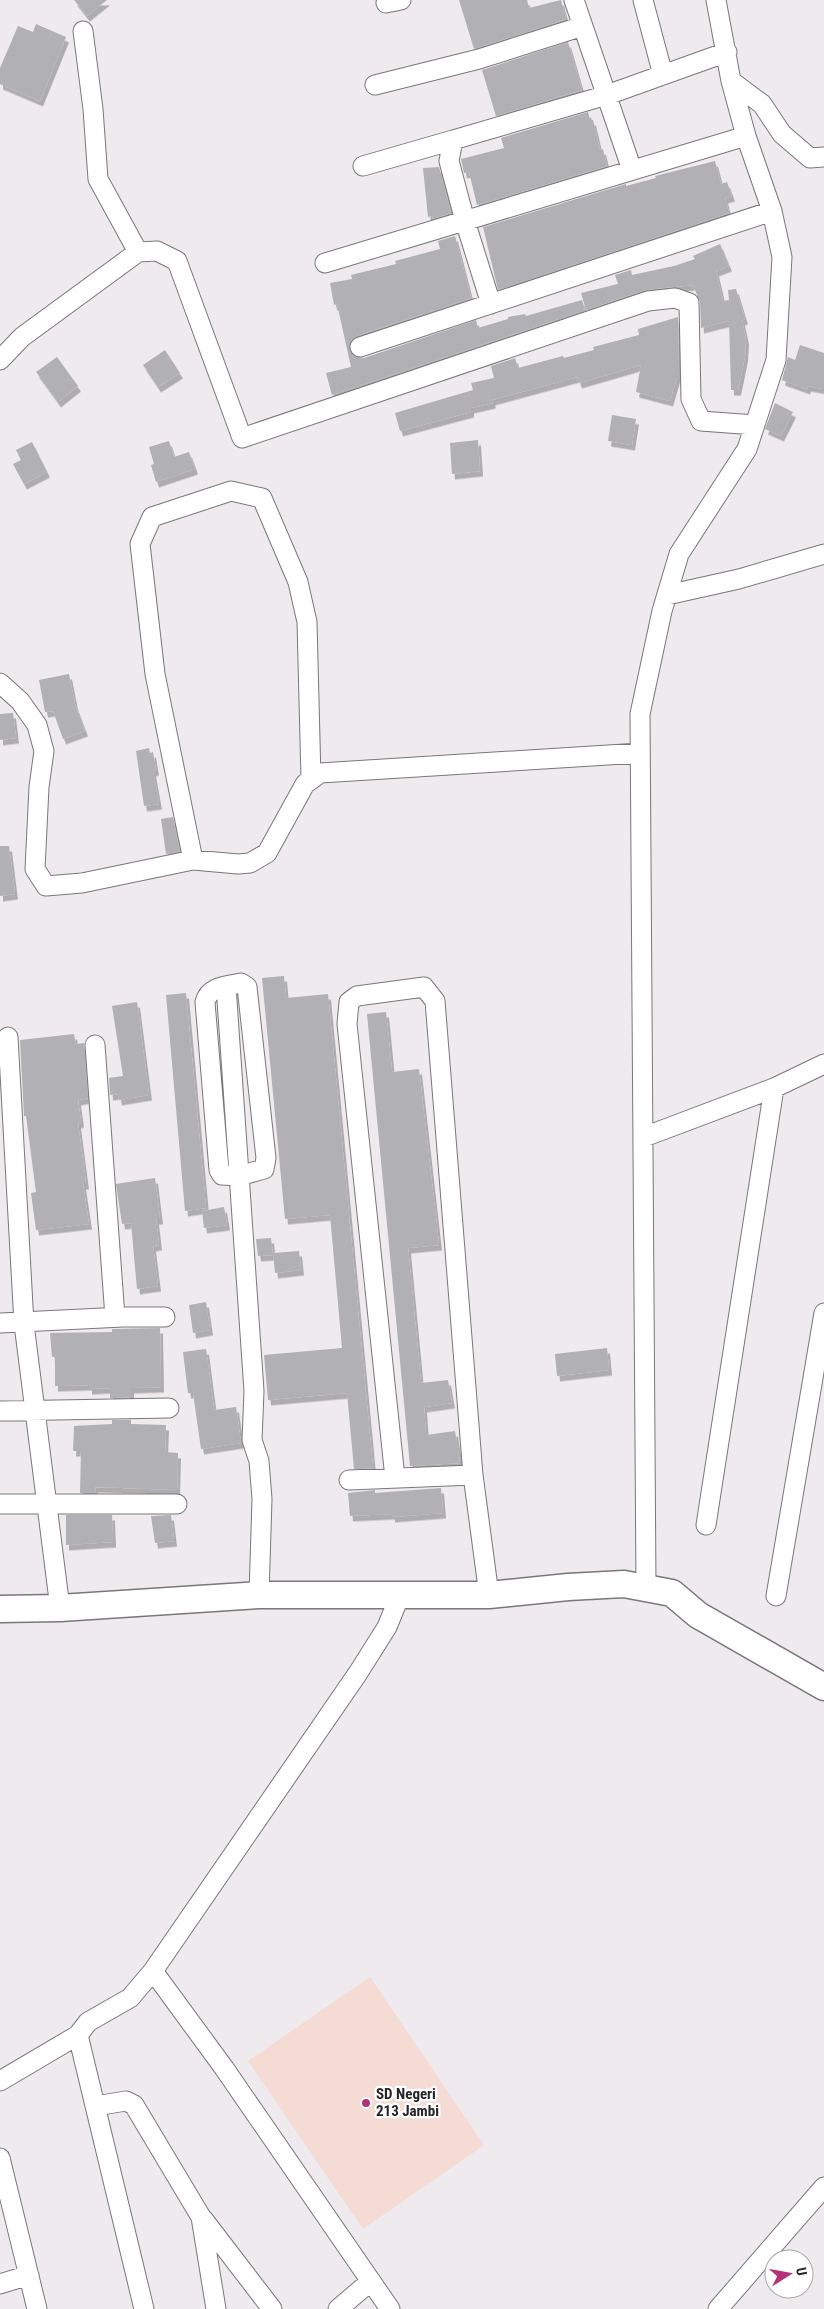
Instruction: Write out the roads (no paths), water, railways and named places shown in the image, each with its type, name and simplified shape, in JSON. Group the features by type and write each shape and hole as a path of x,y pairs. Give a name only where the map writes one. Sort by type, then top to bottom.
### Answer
{"street":[{"path":"574,0 632,170"},
{"path":"643,0 663,75"},
{"path":"646,1587 640,714 667,595 679,554 747,449 776,360 782,257 772,211 746,136 731,81 716,0"},
{"path":"375,85 479,59 582,26"},
{"path":"83,31 93,109 98,179 138,252"},
{"path":"363,166 606,96 726,52"},
{"path":"731,81 762,104 782,134 810,158 824,157"},
{"path":"325,263 746,136"},
{"path":"452,140 449,161 464,221 491,304"},
{"path":"360,347 772,211"},
{"path":"0,360 22,337 138,252 157,251 177,261 242,438 648,301 675,298 689,303 691,400 701,420 755,425"},
{"path":"193,860 154,665 140,544 152,517 204,498 230,491 262,498 298,582 307,622 310,779"},
{"path":"667,595 739,579 824,554"},
{"path":"0,683 20,701 36,726 44,751 39,786 35,869 46,886 82,883 193,860 238,864 258,859 267,853 305,784 320,774 640,753"},
{"path":"239,1176 264,1169 266,1158 247,988 241,983 226,986 239,1176 254,1391 252,1440 259,1461 262,1499 259,1595"},
{"path":"395,1478 347,1024 349,1002 357,996 424,987 436,1001 473,1475 489,1595"},
{"path":"8,1037 24,1324 60,1608"},
{"path":"95,1045 115,1317"},
{"path":"644,1137 774,1088 824,1064"},
{"path":"706,1525 774,1088"},
{"path":"776,1596 824,1313"},
{"path":"0,1323 24,1324 115,1317 165,1317"},
{"path":"0,1411 169,1408"},
{"path":"349,1480 473,1475"},
{"path":"0,1504 177,1504"},
{"path":"0,1609 60,1608 259,1595 489,1595 568,1587 624,1584 672,1593 698,1615 824,1687"},
{"path":"0,2081 78,2035 88,2022 130,1998 154,1971 358,1673 387,1627 400,1596"},
{"path":"154,1971 224,2068 390,2309"},
{"path":"78,2035 144,2309"},
{"path":"95,2106 126,2102 134,2105 201,2216 272,2309"},
{"path":"0,2158 37,2309"},
{"path":"718,2309 824,2187"},
{"path":"201,2216 216,2309"},
{"path":"0,2284 29,2275"},
{"path":"338,2309 371,2281"}],"place":[{"name":"SD Negeri 213 Jambi","path":"366,2103"}]}
